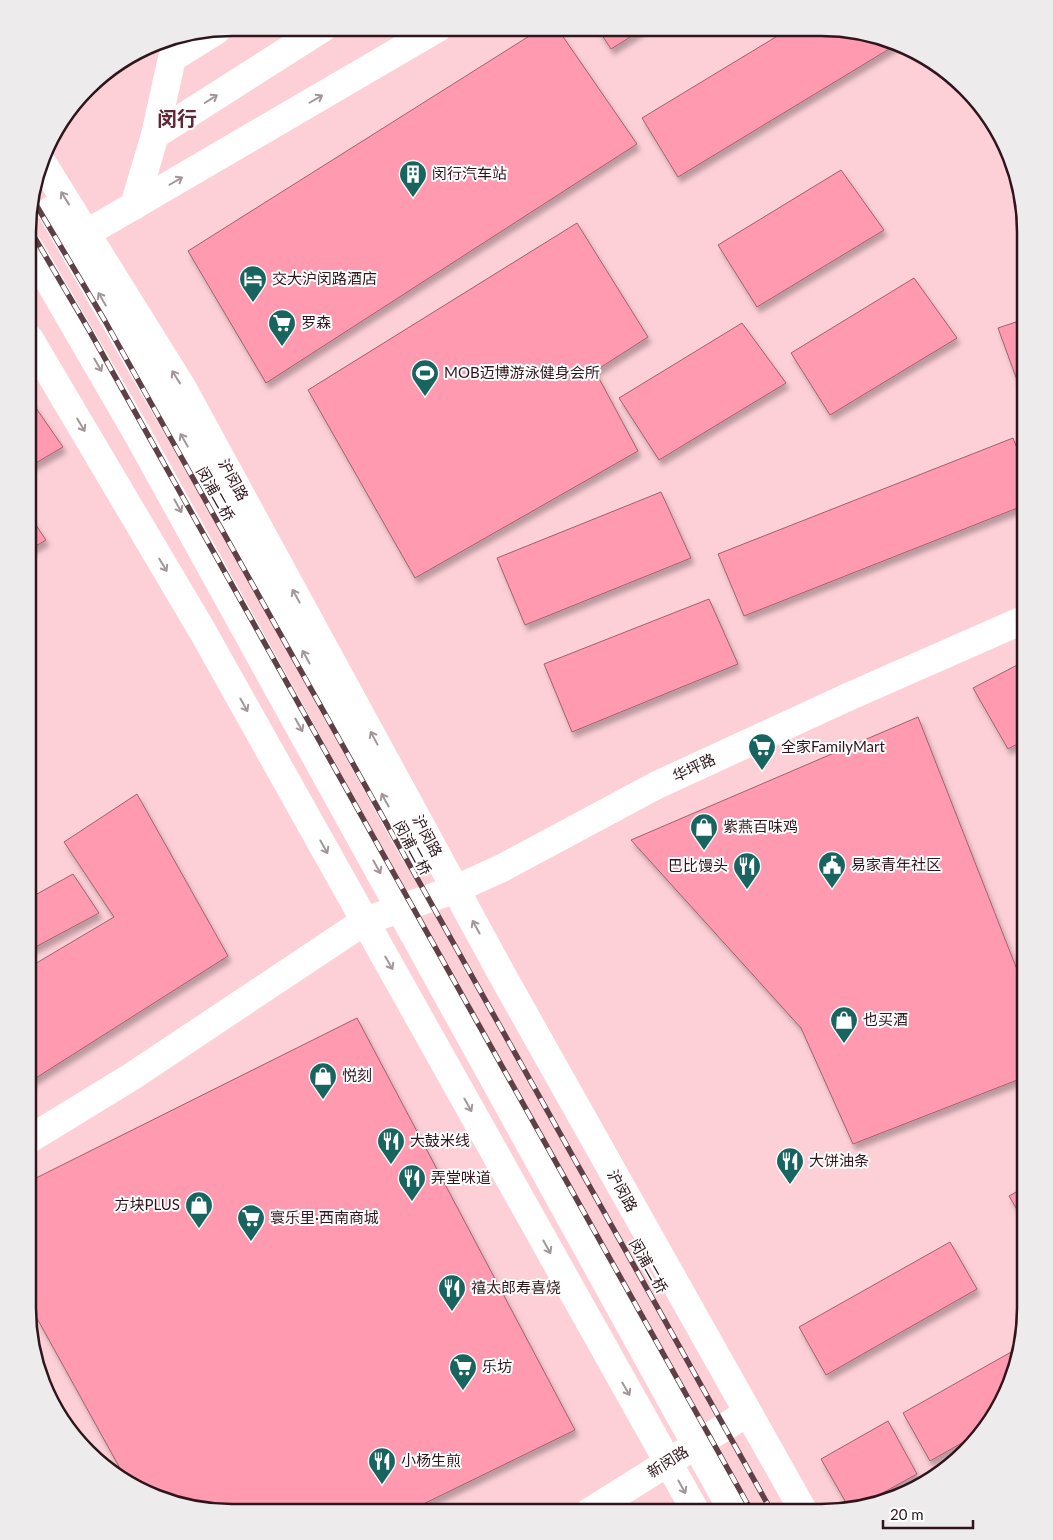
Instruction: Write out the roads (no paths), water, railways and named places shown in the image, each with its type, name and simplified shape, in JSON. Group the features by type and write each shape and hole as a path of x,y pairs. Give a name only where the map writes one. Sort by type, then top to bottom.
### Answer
{"main road":[{"path":"155,135 310,36"},
{"path":"87,233 424,36"},
{"path":"134,206 155,135 172,58 203,39"},
{"name":"沪闵路","path":"47,170 182,387 456,889 799,1504"},
{"name":"闵浦二桥","path":"41,192 237,531 446,910 783,1504"},
{"path":"36,259 152,460 729,1504"},
{"path":"36,350 203,632 692,1504"},
{"name":"华坪路","path":"36,1135 131,1077 365,921 456,889 502,868 657,785 848,697 1017,623"},
{"name":"新闵路","path":"601,1504 747,1413"}],"railway":[{"path":"38,208 105,321 768,1504"},
{"path":"36,240 89,330 748,1504"}],"place":[{"name":"闵行汽车站","path":"413,198"},
{"name":"交大沪闵路酒店","path":"253,303"},
{"name":"罗森","path":"282,347"},
{"name":"MOB迈博游泳健身会所","path":"425,397"},
{"name":"全家FamilyMart","path":"762,771"},
{"name":"紫燕百味鸡","path":"704,851"},
{"name":"易家青年社区","path":"832,889"},
{"name":"巴比馒头","path":"747,890"},
{"name":"也买酒","path":"844,1044"},
{"name":"悦刻","path":"323,1100"},
{"name":"大鼓米线","path":"391,1165"},
{"name":"大饼油条","path":"790,1185"},
{"name":"弄堂咪道","path":"412,1202"},
{"name":"方块PLUS","path":"199,1229"},
{"name":"寰乐里·西南商城","path":"251,1242"},
{"name":"禧太郎寿喜烧","path":"452,1312"},
{"name":"乐坊","path":"463,1391"},
{"name":"小杨生煎","path":"382,1485"}],"district":[{"name":"闵行","path":"177,119"}]}
